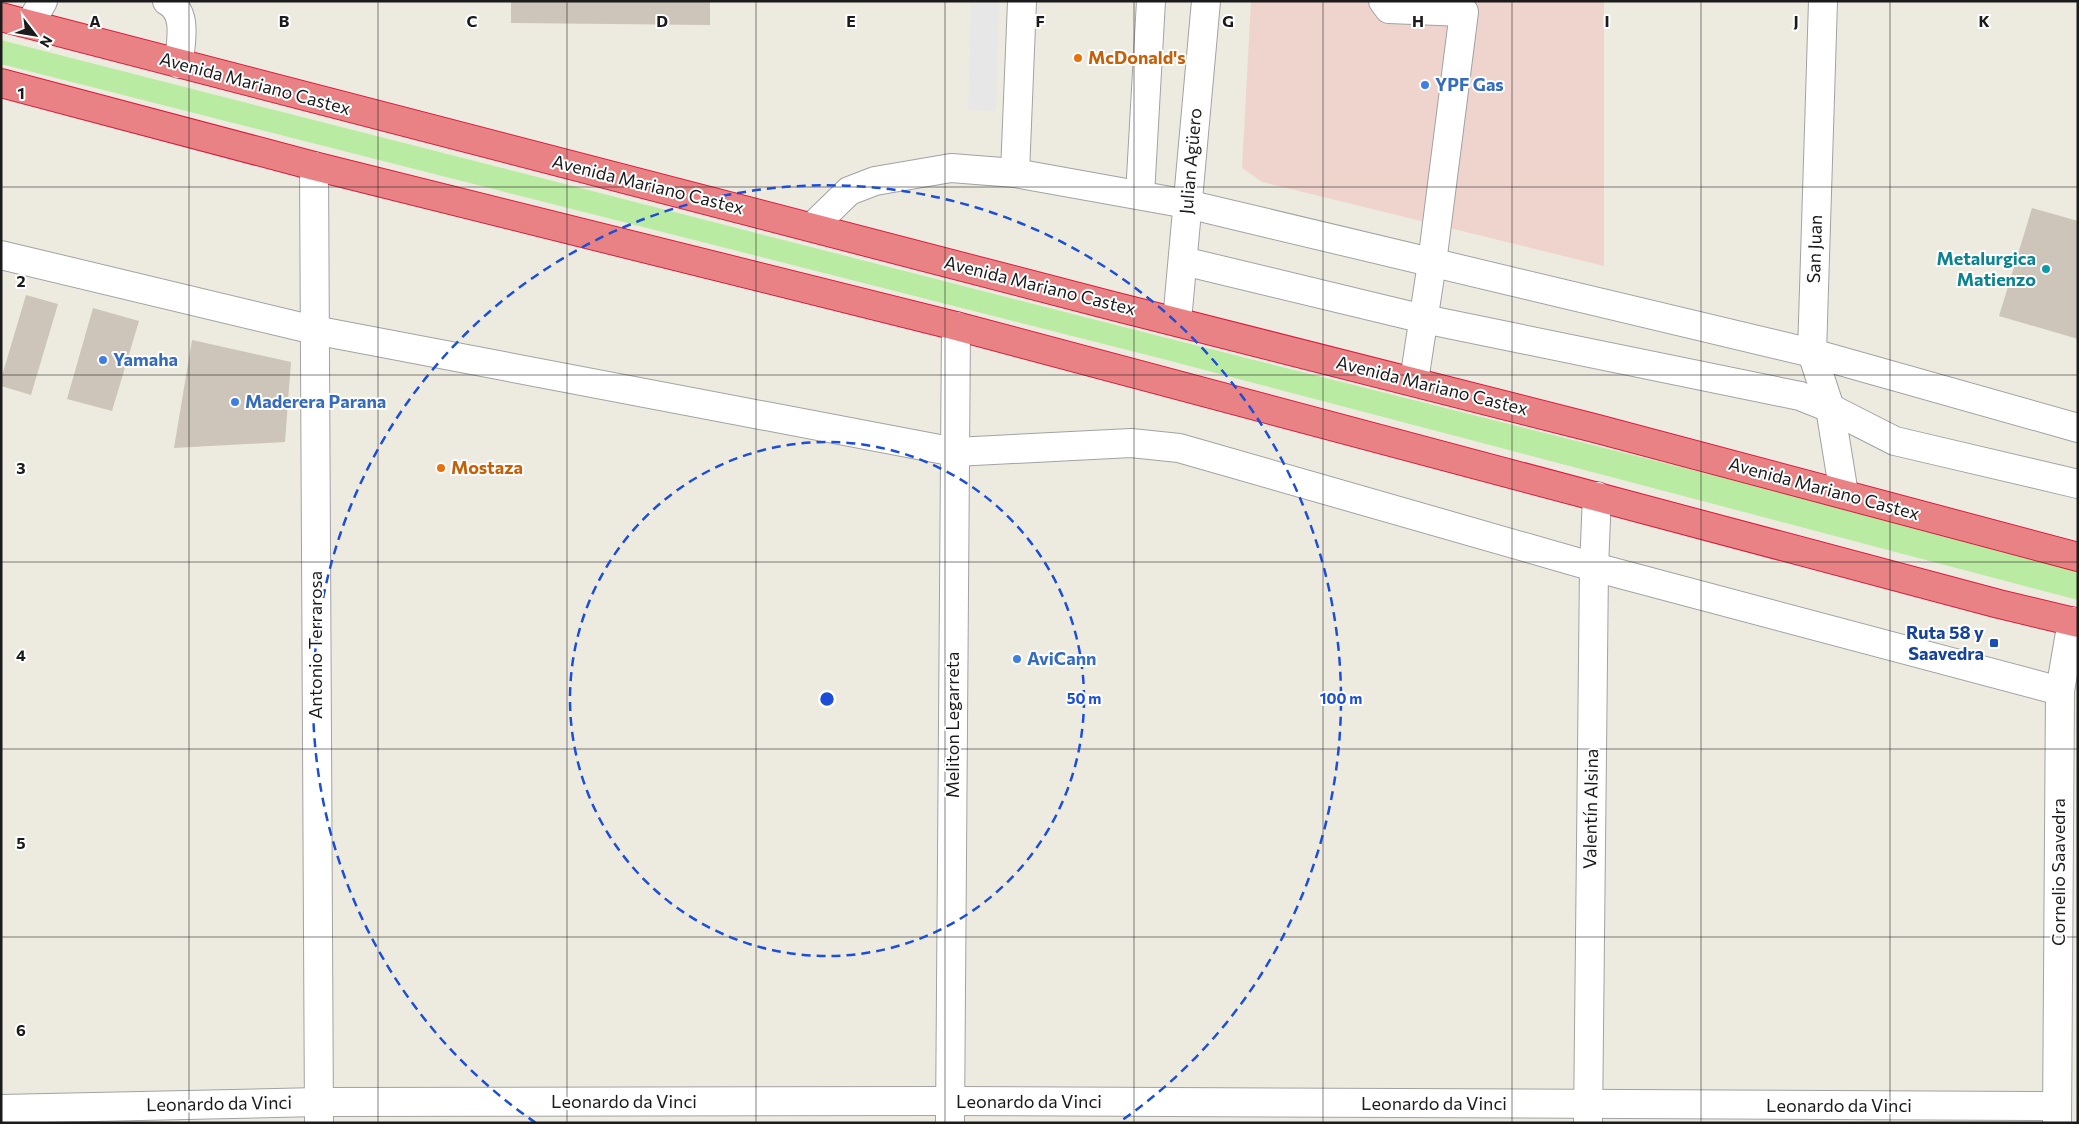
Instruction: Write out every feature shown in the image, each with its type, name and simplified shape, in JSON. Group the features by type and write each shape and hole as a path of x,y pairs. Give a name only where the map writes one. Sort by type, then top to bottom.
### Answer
{"highway":[{"name":"Avenida Mariano Castex","path":"1,17 36,12 179,64 1414,381 2078,557"},
{"path":"1,83 314,166 956,326 2075,622"}],"street":[{"path":"167,1 176,6 182,18 179,64"},
{"path":"1015,173 1022,1"},
{"path":"1140,195 1151,1"},
{"name":"Julian Agüero","path":"1177,321 1206,1"},
{"path":"1382,1 1388,9 1464,12 1432,263 1414,381"},
{"name":"San Juan","path":"1824,1 1812,353 1830,408 1844,494"},
{"name":"Antonio Terrarosa","path":"314,166 319,1112"},
{"path":"812,227 848,191 875,181 951,168 1015,173 1187,204 1812,353 2078,428"},
{"path":"1,255 314,330 955,452 1131,443 1179,448 1594,567 2060,691"},
{"path":"1183,261 1424,319 1800,396 1830,408 1895,441 2078,484"},
{"name":"Meliton Legarreta","path":"950,1112 956,326"},
{"name":"Valentín Alsina","path":"1588,1114 1594,567 1597,496"},
{"name":"Cornelio Saavedra","path":"2057,1114 2060,691 2075,622"},
{"name":"Leonardo da Vinci","path":"1,1109 319,1112 2057,1114"}],"shaded area":[{"path":"971,1 999,1 996,111 968,110"},
{"name":"YPF Gas","path":"1251,1 1604,1 1604,266 1262,182 1242,168"}],"green space":[{"path":"1,40 1159,336 2078,567 2078,600 1163,359 1,64"}],"building":[{"path":"511,1 710,1 710,25 511,23"},
{"name":"Metalurgica Matienzo","path":"2032,208 2078,221 2078,339 1999,316"},
{"path":"26,295 58,304 31,395 1,386 1,379"},
{"name":"Yamaha","path":"93,308 139,321 112,411 67,399"},
{"name":"Maderera Parana","path":"192,340 291,362 285,442 174,448"}],"place":[{"name":"McDonald's","path":"1078,58"},
{"name":"YPF Gas","path":"1425,85"},
{"name":"Metalurgica Matienzo","path":"2046,269"},
{"name":"Yamaha","path":"103,360"},
{"name":"Maderera Parana","path":"235,402"},
{"name":"Mostaza","path":"441,468"},
{"name":"Ruta 58 y Saavedra","path":"1994,643"},
{"name":"AviCann","path":"1017,659"}]}
